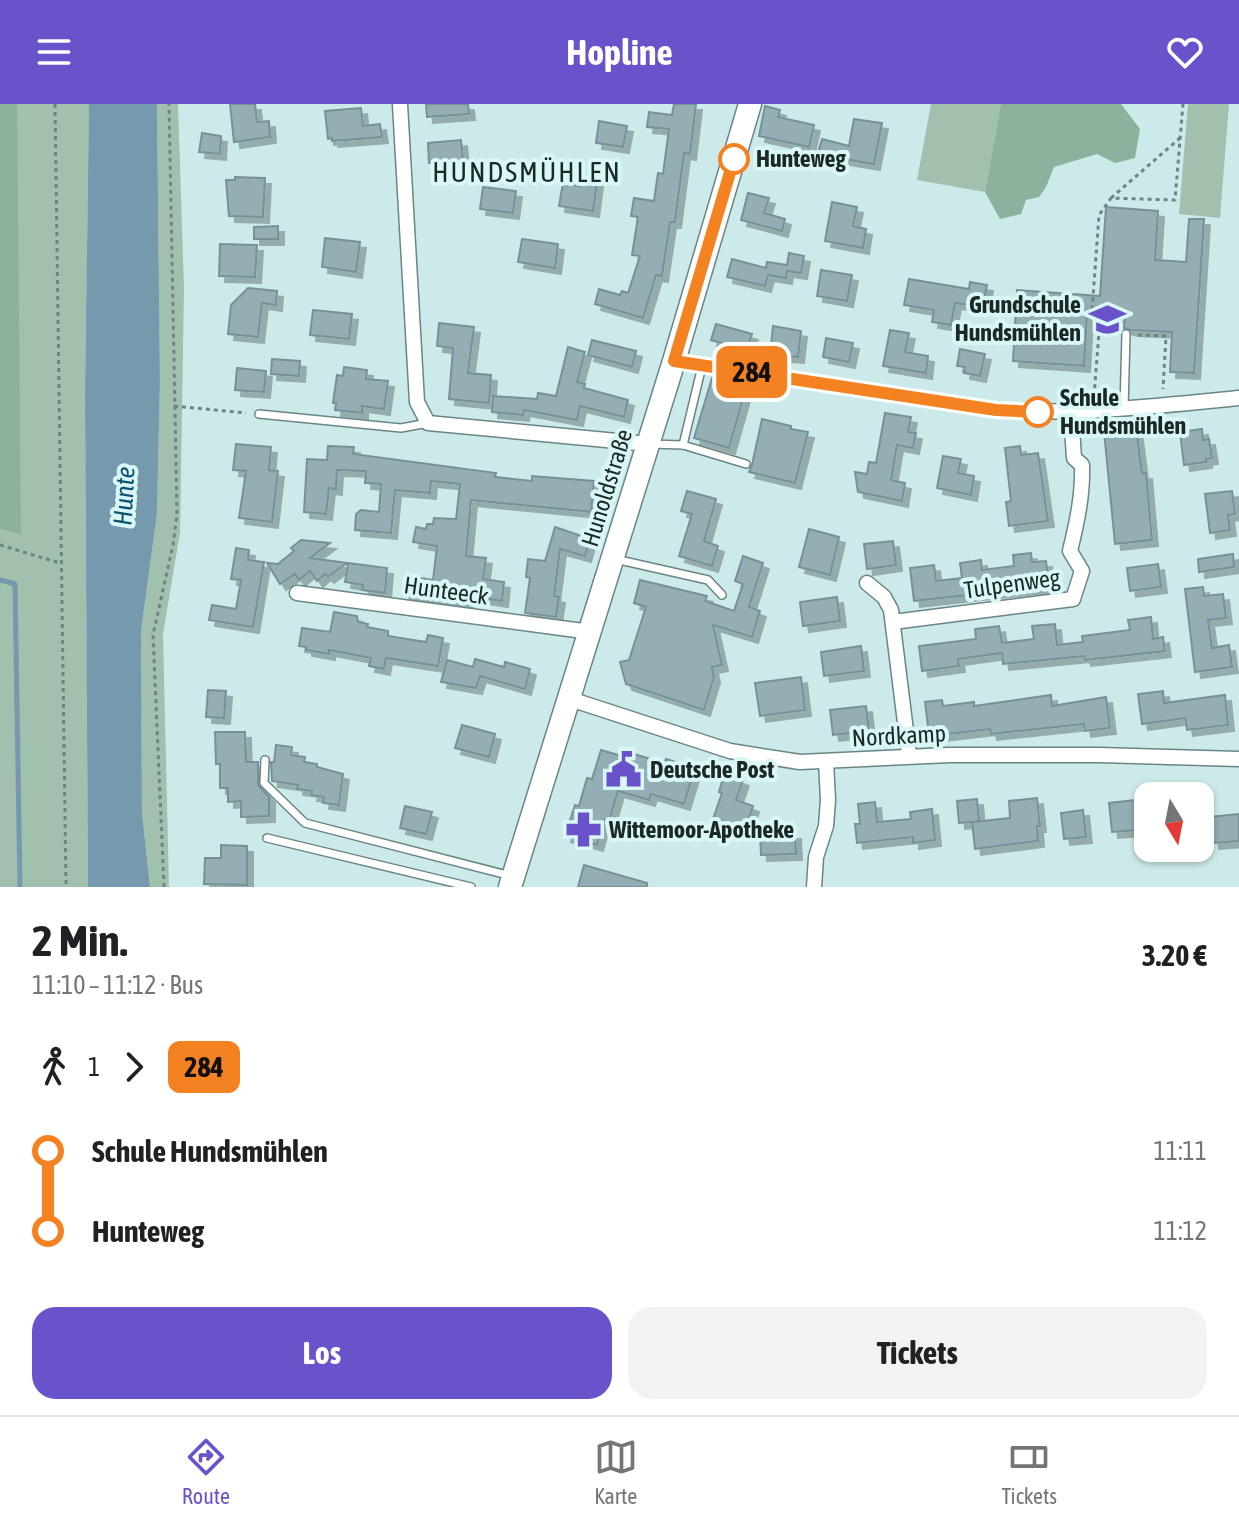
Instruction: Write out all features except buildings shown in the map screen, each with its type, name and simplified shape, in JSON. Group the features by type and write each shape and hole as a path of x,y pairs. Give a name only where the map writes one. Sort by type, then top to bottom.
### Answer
{"street":[{"path":"400,104 417,402 428,423 648,444"},
{"name":"Hunoldstraße","path":"512,882 674,361 750,104"},
{"path":"674,361 996,410 1071,413 1239,398"},
{"name":"Tulpenweg","path":"893,622 1073,599 1082,571 1070,551 1083,484 1082,465 1074,458 1071,413"},
{"path":"867,583 884,597 891,610 909,755"},
{"name":"Hunteeck","path":"297,593 591,632"},
{"name":"Nordkamp","path":"570,699 730,751 777,760 826,762 909,755 1239,759"},
{"path":"814,887 816,857 826,826 826,762"}],"lane":[{"path":"1124,409 1126,334"},
{"path":"683,445 703,365"},
{"path":"259,414 401,428 428,423"},
{"path":"648,444 683,445 746,464"},
{"path":"613,558 708,580 722,595"},
{"path":"265,760 264,783 305,823 512,882"},
{"path":"267,838 471,887"}],"path":[{"path":"55,104 66,887"},
{"path":"164,887 153,635 177,514 169,104"},
{"path":"1111,198 1175,200 1183,104"},
{"path":"1093,411 1099,332 1092,311 1099,215 1111,198 1180,138"},
{"path":"1099,332 1166,336 1163,405"},
{"path":"174,406 259,414"},
{"path":"0,545 60,563"}],"green space":[{"path":"0,104 89,104 85,393 88,887 0,887"},
{"path":"0,104 17,104 21,534 0,529"},
{"path":"157,104 178,104 184,288 180,533 163,634 169,887 150,887 142,812 141,631 157,514 160,380"},
{"path":"931,104 1001,104 985,192 917,180"},
{"path":"1001,104 1121,104 1140,129 1135,158 1115,163 1097,154 1054,167 1039,197 1026,200 1021,214 1000,219 985,192"},
{"path":"1188,104 1229,104 1220,218 1179,214"}],"water":[{"name":"Hunte","path":"89,104 157,104 160,380 157,514 141,631 142,812 150,887 88,887 85,393"}],"waterway":[{"path":"0,580 15,584 20,887"}],"bus line":[{"name":"284","path":"734,159 674,361 996,410 1038,412"}],"place":[{"name":"Hunteweg","path":"734,159"},
{"name":"Grundschule Hundsmühlen","path":"1107,319"},
{"name":"Schule Hundsmühlen","path":"1038,412"},
{"name":"Deutsche Post","path":"624,770"},
{"name":"Wittemoor-Apotheke","path":"583,830"}],"district":[{"name":"HUNDSMÜHLEN","path":"527,172"}]}
